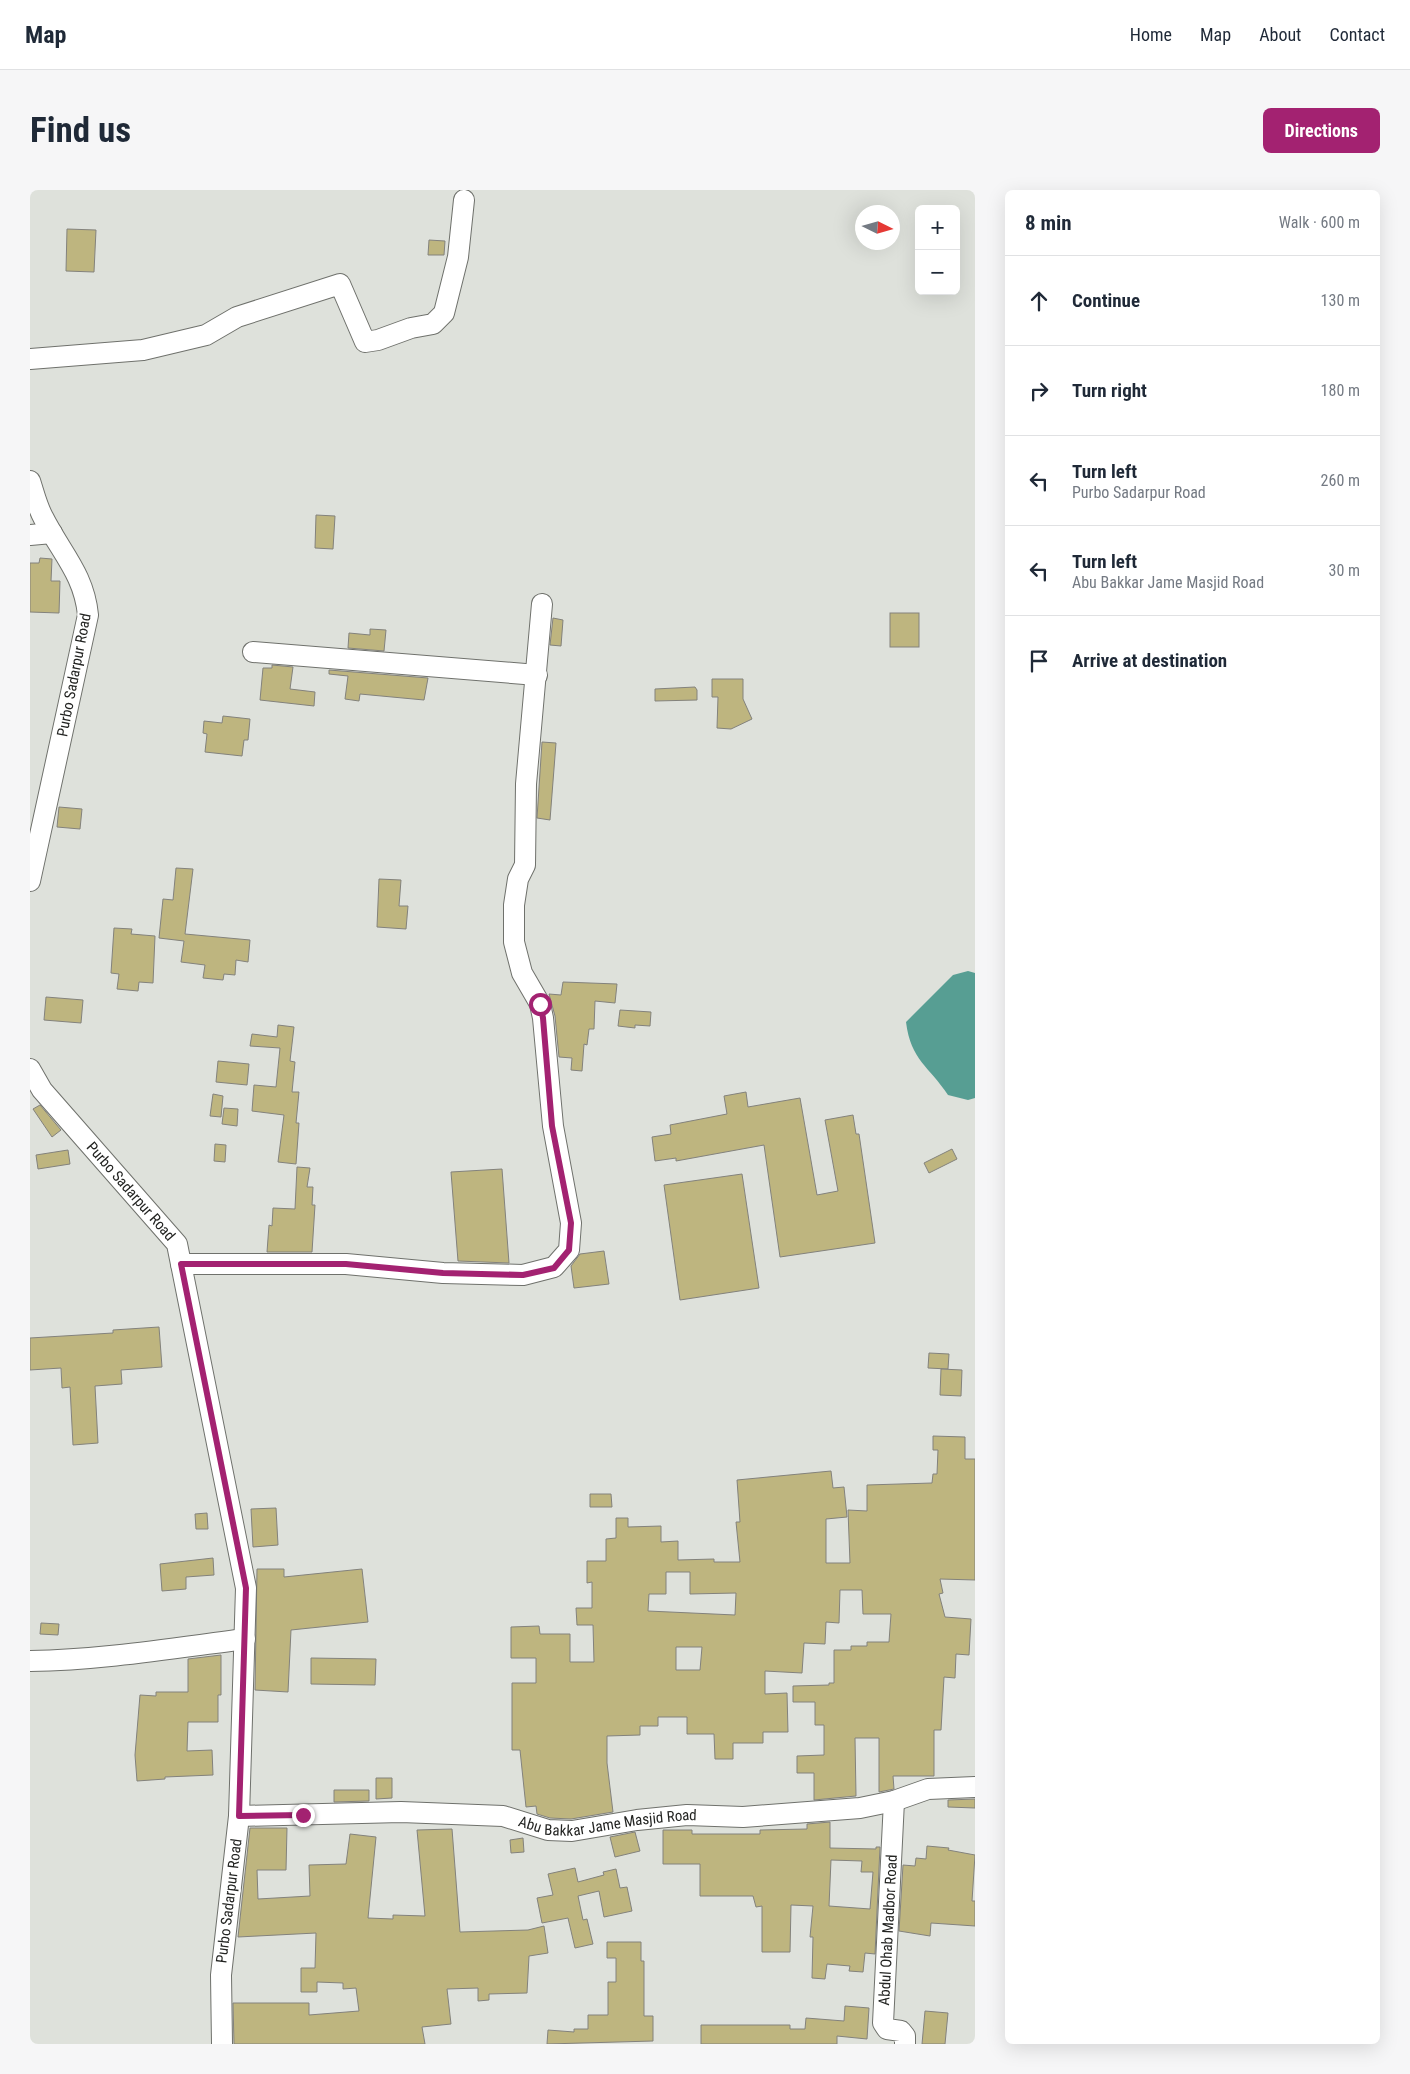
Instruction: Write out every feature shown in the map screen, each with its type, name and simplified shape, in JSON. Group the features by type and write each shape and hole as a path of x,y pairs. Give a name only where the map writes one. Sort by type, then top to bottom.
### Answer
{"street":[{"path":"30,359 144,350 206,335 237,317 340,284 365,342 378,340 411,328 433,324 444,313 458,257 464,200"},
{"name":"Purbo Sadarpur Road","path":"30,480 42,516 78,574 86,594 88,615 30,881"},
{"path":"30,535 52,533"},
{"path":"181,1264 346,1264 443,1273 523,1275 554,1268 569,1250 571,1223 552,1126 543,1018 540,1004 522,973 514,942 514,904 518,879 525,865 526,784 542,604"},
{"path":"253,652 537,675"},
{"name":"Purbo Sadarpur Road","path":"30,1070 42,1090 177,1244 246,1588 239,1816 221,1976 222,2044"},
{"path":"30,1661 56,1661 144,1652 245,1639"},
{"name":"Abu Bakkar Jame Masjid Road","path":"239,1816 401,1812 502,1816 530,1826 572,1831 638,1820 687,1815 743,1817 811,1813 894,1801 928,1789 975,1787"},
{"name":"Abdul Ohab Madbor Road","path":"894,1801 883,2023 887,2029 901,2031 905,2036 905,2044"}],"water":[{"path":"968,971 975,973 975,1098 968,1100 948,1095 916,1055 908,1035 906,1022 953,975"}],"building":[{"path":"67,229 96,230 94,272 66,271"},
{"path":"429,240 445,241 444,255 428,255"},
{"path":"316,515 335,516 333,549 315,548"},
{"path":"40,558 52,559 51,581 60,581 59,613 30,612 30,563 39,563"},
{"path":"890,613 919,613 919,647 890,647"},
{"path":"553,618 563,620 561,646 550,645"},
{"path":"370,629 386,630 384,651 348,648 349,633 370,635"},
{"path":"272,665 293,667 290,689 315,692 314,706 260,700 263,668 272,668"},
{"path":"329,670 428,678 424,700 360,694 359,701 345,699 348,676 329,674"},
{"path":"712,679 743,679 743,699 752,719 731,729 717,728 718,697 712,697"},
{"path":"695,687 697,690 697,700 655,701 655,689"},
{"path":"223,716 250,719 248,740 244,740 242,756 205,752 207,734 203,733 204,721 222,723"},
{"path":"542,742 556,743 550,820 537,818"},
{"path":"59,807 82,809 80,829 57,827"},
{"path":"176,868 193,869 185,934 250,940 248,962 236,960 235,975 224,974 223,980 203,978 205,965 181,962 184,941 159,938 163,899 173,900"},
{"path":"379,879 401,880 399,906 408,906 406,929 377,927"},
{"path":"114,928 132,929 131,934 155,936 153,983 139,982 138,991 117,989 119,974 111,973"},
{"path":"563,982 617,984 615,1003 595,1001 594,1029 589,1029 587,1045 584,1044 582,1071 571,1070 572,1058 559,1057 555,1016 549,994 561,995"},
{"path":"46,997 83,1000 81,1023 44,1020"},
{"path":"620,1010 651,1012 650,1026 635,1025 635,1028 618,1026"},
{"path":"278,1025 294,1027 290,1061 295,1062 292,1092 299,1092 296,1123 299,1123 296,1164 278,1162 284,1115 252,1111 254,1085 276,1087 280,1048 250,1046 252,1034 277,1037"},
{"path":"218,1061 249,1064 247,1085 216,1082"},
{"path":"746,1092 748,1107 800,1098 817,1195 838,1191 825,1120 853,1115 856,1134 859,1134 875,1243 780,1257 764,1145 676,1161 676,1158 655,1161 652,1137 671,1134 670,1125 727,1114 724,1096"},
{"path":"213,1094 223,1096 221,1117 210,1116"},
{"path":"40,1105 61,1130 52,1137 33,1109"},
{"path":"224,1108 238,1109 237,1126 222,1124"},
{"path":"215,1144 226,1145 225,1162 214,1161"},
{"path":"952,1149 957,1159 929,1173 924,1163"},
{"path":"68,1150 70,1164 38,1169 36,1155"},
{"path":"297,1167 310,1168 307,1187 313,1187 312,1205 315,1205 312,1252 267,1252 269,1225 272,1226 273,1208 295,1209"},
{"path":"502,1169 509,1263 458,1261 451,1172"},
{"path":"742,1174 759,1288 680,1300 664,1185"},
{"path":"604,1251 609,1284 574,1288 571,1266 580,1254"},
{"path":"159,1327 162,1367 121,1370 122,1384 95,1386 98,1443 73,1445 70,1387 62,1388 61,1368 30,1370 30,1338 113,1333 113,1330"},
{"path":"929,1353 949,1354 948,1369 928,1368"},
{"path":"941,1369 962,1370 961,1396 940,1395"},
{"path":"933,1436 965,1437 965,1459 975,1459 975,1580 940,1579 943,1593 939,1594 945,1617 971,1619 969,1655 956,1654 955,1678 944,1677 941,1730 934,1730 934,1776 893,1776 894,1789 879,1792 879,1738 855,1738 856,1796 814,1800 814,1773 797,1773 797,1756 824,1755 824,1725 815,1725 815,1702 793,1702 793,1686 829,1685 829,1683 834,1683 834,1650 851,1650 851,1646 867,1646 867,1642 889,1642 891,1614 863,1614 862,1590 840,1590 839,1623 826,1622 825,1644 804,1643 802,1673 765,1671 765,1694 787,1693 788,1732 763,1732 763,1743 733,1743 733,1759 715,1759 714,1734 687,1734 687,1717 658,1717 658,1726 640,1726 640,1735 607,1736 607,1763 613,1812 571,1819 550,1818 537,1814 536,1806 526,1807 520,1750 512,1750 512,1683 536,1683 536,1658 511,1658 511,1627 539,1626 540,1634 570,1634 570,1662 594,1662 593,1625 577,1625 576,1608 592,1608 592,1582 587,1583 587,1561 606,1561 606,1539 616,1538 616,1518 628,1518 628,1527 661,1526 661,1542 678,1541 678,1560 714,1559 714,1562 740,1562 736,1522 740,1522 737,1480 831,1471 833,1488 844,1487 847,1517 826,1519 826,1563 850,1563 848,1510 867,1511 867,1485 932,1483 933,1474 937,1474 938,1450 933,1450","holes":["666,1572 690,1572 690,1594 736,1593 735,1615 648,1611 649,1594 666,1594","676,1647 702,1647 700,1670 676,1670"]},
{"path":"590,1494 611,1494 612,1507 590,1507"},
{"path":"276,1508 278,1545 253,1547 251,1509"},
{"path":"207,1513 208,1529 196,1529 195,1514"},
{"path":"213,1558 214,1575 186,1577 186,1589 162,1591 160,1564"},
{"path":"257,1569 284,1569 284,1577 362,1569 368,1622 291,1630 288,1692 255,1690"},
{"path":"41,1623 59,1624 58,1635 40,1634"},
{"path":"221,1655 221,1695 218,1695 218,1722 188,1722 187,1751 212,1750 213,1775 165,1777 165,1779 137,1781 135,1755 140,1695 156,1696 156,1692 188,1692 188,1659"},
{"path":"311,1658 376,1659 375,1685 311,1684"},
{"path":"376,1778 392,1778 392,1798 376,1799"},
{"path":"334,1790 369,1790 369,1801 334,1802"},
{"path":"975,1799 975,1808 948,1807 948,1800"},
{"path":"830,1822 830,1848 876,1849 876,1847 880,1847 875,1954 865,1953 863,1972 849,1971 850,1966 827,1964 825,1979 812,1978 813,1937 810,1937 813,1906 791,1905 790,1952 762,1952 762,1906 756,1907 753,1896 700,1896 700,1864 663,1864 663,1830 692,1830 692,1834 760,1834 760,1830 807,1829 807,1824","holes":["831,1860 862,1861 861,1872 873,1872 870,1909 829,1906"]},
{"path":"250,1828 287,1828 286,1870 257,1870 258,1899 310,1896 309,1865 346,1864 350,1834 376,1837 368,1918 393,1919 393,1915 425,1916 417,1830 452,1829 460,1932 528,1930 544,1926 548,1953 529,1956 527,1993 489,1994 489,2000 478,2001 478,1988 447,1989 451,2024 422,2027 425,2044 234,2044 233,2003 309,2003 309,2015 359,2011 356,1988 343,1989 343,1983 317,1982 317,1992 301,1992 301,1968 315,1968 316,1933 238,1937"},
{"path":"635,1832 640,1851 615,1857 610,1837"},
{"path":"523,1838 524,1852 511,1853 510,1840"},
{"path":"927,1846 949,1848 948,1850 975,1855 972,1901 975,1901 975,1926 931,1923 930,1936 899,1931 903,1865 915,1866 916,1858 926,1859"},
{"path":"575,1868 578,1882 604,1875 603,1872 616,1869 620,1888 627,1887 632,1911 604,1917 599,1891 578,1896 583,1920 587,1919 593,1944 575,1948 568,1918 542,1923 537,1898 553,1895 548,1874"},
{"path":"607,1942 641,1942 641,1961 644,1961 644,2016 653,2016 653,2041 547,2044 548,2030 574,2032 574,2029 588,2029 588,2015 608,2015 608,1982 616,1982 616,1958 607,1958"},
{"path":"845,2006 869,2008 867,2039 837,2036 837,2044 701,2044 701,2025 790,2025 790,2029 805,2029 806,2018 844,2021"},
{"path":"925,2011 948,2013 945,2044 922,2044"}],"route":[{"path":"303,1815 239,1816 246,1588 181,1264 346,1264 443,1273 523,1275 554,1268 569,1250 571,1223 552,1126 550,1086 540,1004"}]}
